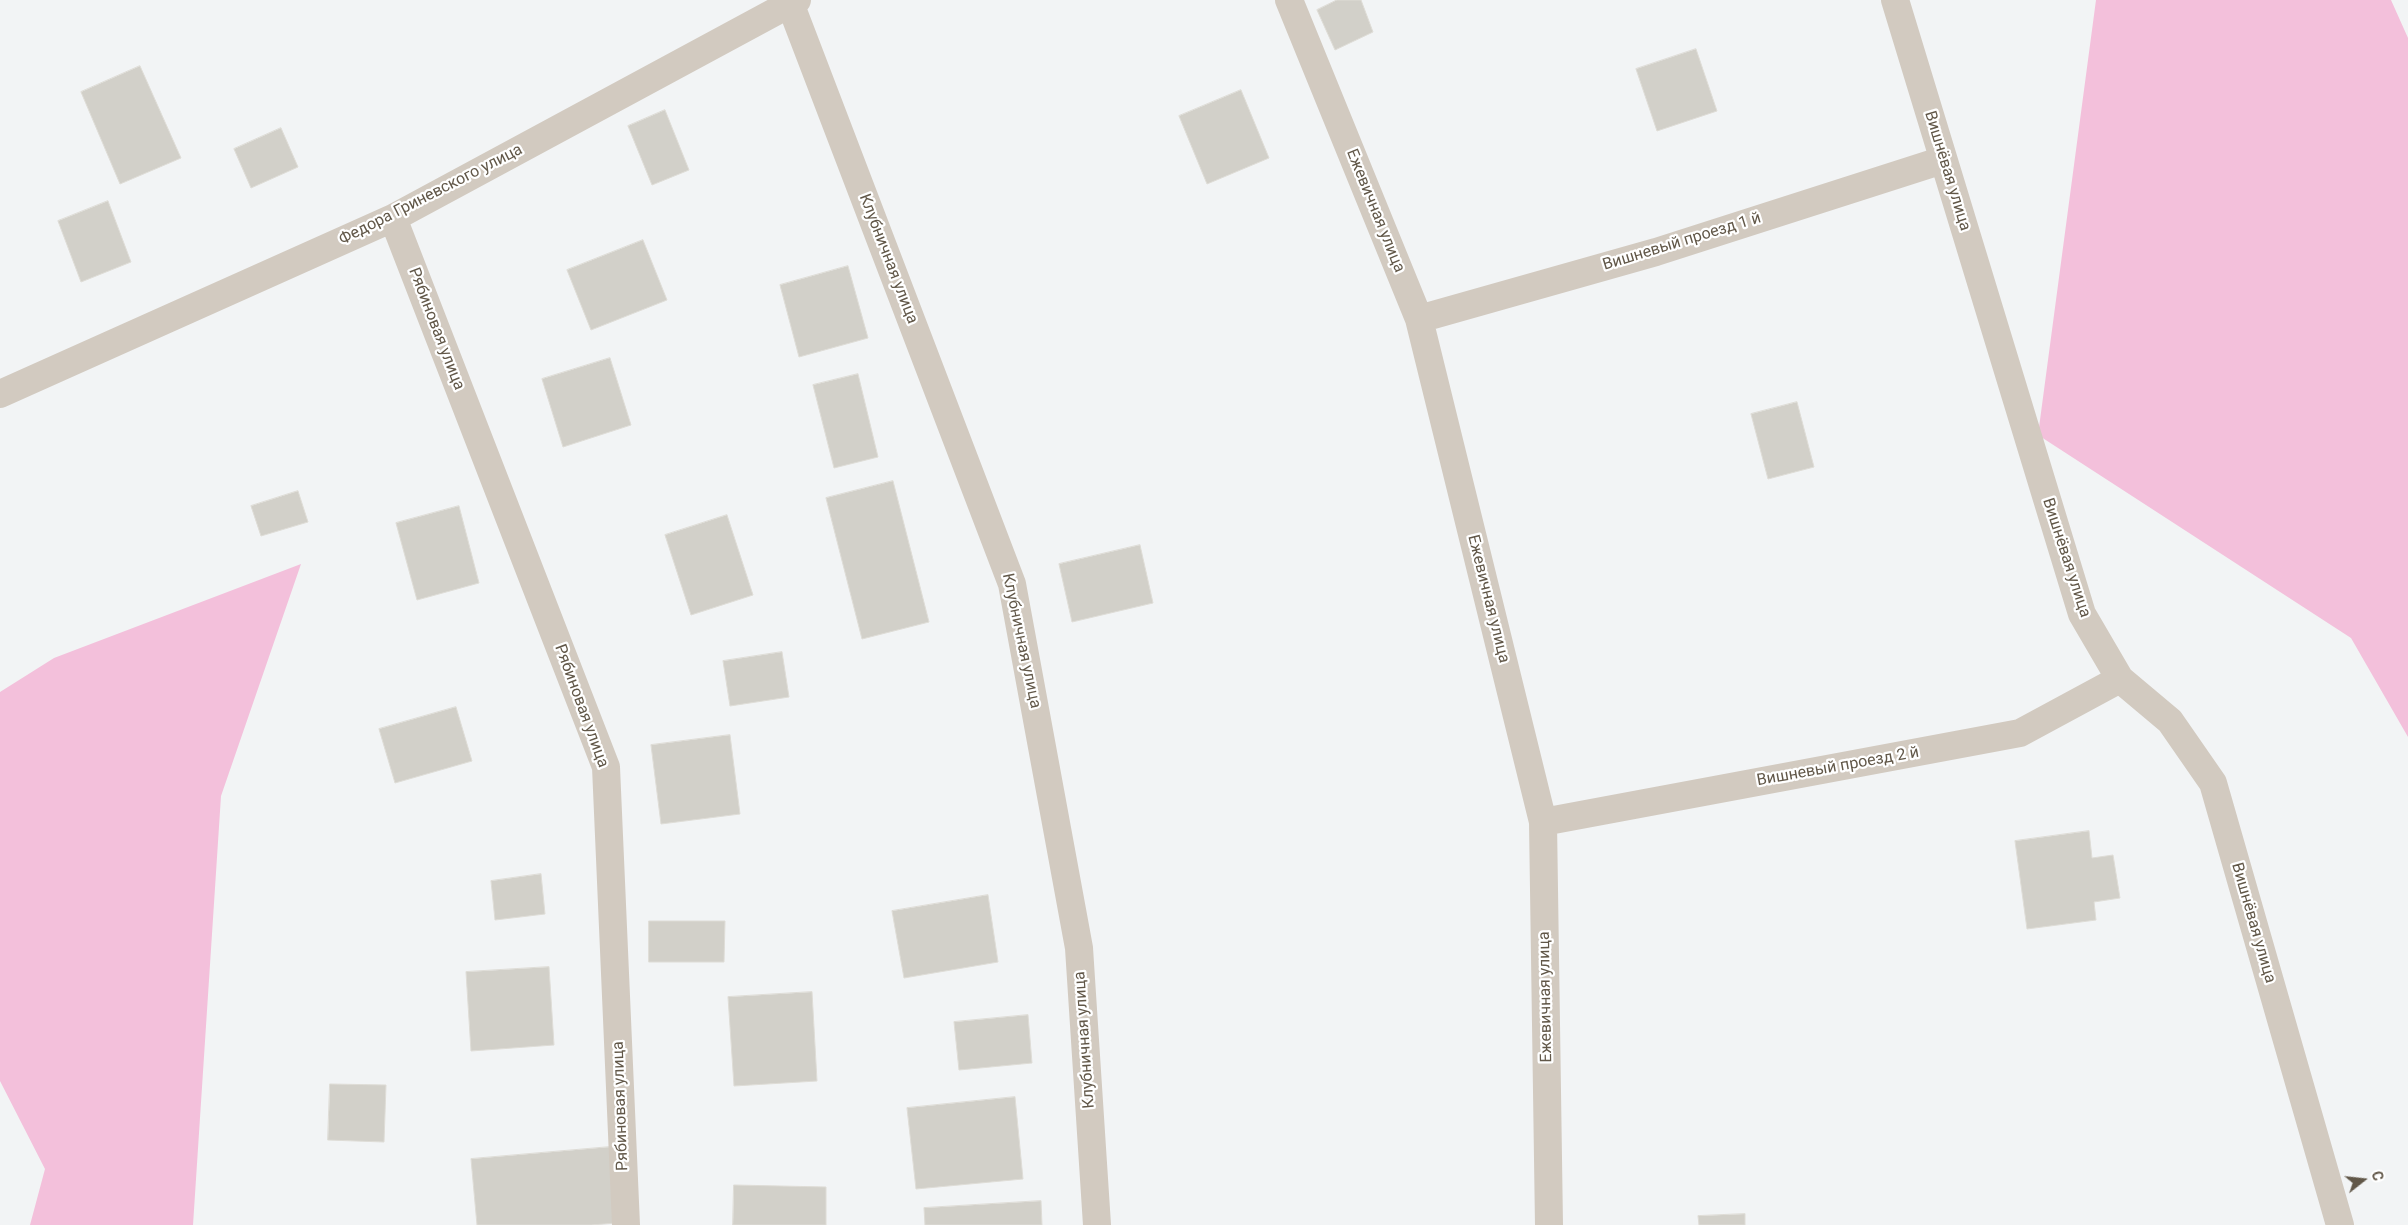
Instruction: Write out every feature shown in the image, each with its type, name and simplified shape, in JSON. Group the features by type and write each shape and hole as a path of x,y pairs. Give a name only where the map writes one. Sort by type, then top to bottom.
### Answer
{"street":[{"name":"Ежевичная улица","path":"1289,0 1419,319 1543,822 1549,1225"},
{"name":"Вишнёвая улица","path":"1896,0 2082,614 2120,679 2170,721 2213,784 2340,1225"},
{"name":"Федора Гриневского улица","path":"0,394 393,218 793,1"},
{"name":"Клубничная улица","path":"793,1 1012,584 1079,948 1097,1225"},
{"name":"Вишневый проезд 1 й","path":"1419,319 1656,252 1943,160"},
{"name":"Рябиновая улица","path":"393,218 606,766 626,1225"},
{"name":"Вишневый проезд 2 й","path":"1543,822 2020,734 2120,679"}],"shaded area":[{"path":"2096,0 2391,0 2408,38 2408,737 2351,638 2038,435"},
{"path":"301,564 221,796 193,1225 30,1225 45,1169 0,1081 0,692 54,658"}],"building":[{"path":"1337,0 1361,0 1373,32 1335,50 1317,10"},
{"path":"1696,49 1717,111 1657,131 1636,69"},
{"path":"140,66 181,158 120,184 81,92"},
{"path":"1241,90 1269,158 1207,184 1179,116"},
{"path":"665,110 689,170 652,185 628,126"},
{"path":"281,128 298,167 251,188 234,149"},
{"path":"108,201 131,262 81,282 58,221"},
{"path":"643,240 667,300 591,330 567,270"},
{"path":"848,266 868,338 799,357 780,285"},
{"path":"610,358 631,425 563,447 542,379"},
{"path":"858,374 878,457 834,468 813,385"},
{"path":"1797,402 1814,467 1768,479 1751,414"},
{"path":"893,481 929,622 862,639 826,498"},
{"path":"298,491 308,522 261,536 251,506"},
{"path":"459,506 479,583 417,600 396,523"},
{"path":"727,515 753,595 691,615 665,535"},
{"path":"1140,545 1153,603 1072,622 1059,564"},
{"path":"782,652 789,697 730,706 723,661"},
{"path":"456,707 472,761 395,783 379,729"},
{"path":"730,735 740,814 661,824 651,745"},
{"path":"2089,831 2092,858 2113,855 2120,898 2094,902 2096,920 2027,929 2015,841"},
{"path":"541,874 545,914 495,920 491,881"},
{"path":"988,895 998,962 904,978 892,911"},
{"path":"649,921 725,921 724,962 649,962"},
{"path":"549,967 554,1045 471,1051 466,972"},
{"path":"812,992 817,1081 734,1086 728,997"},
{"path":"1028,1015 1032,1063 959,1070 954,1022"},
{"path":"330,1084 386,1085 384,1142 328,1140"},
{"path":"1015,1097 1023,1179 916,1189 907,1108"},
{"path":"610,1147 617,1223 591,1225 477,1225 471,1159"},
{"path":"734,1185 826,1187 826,1225 733,1225"},
{"path":"1041,1201 1042,1225 925,1225 924,1208"},
{"path":"1745,1214 1745,1225 1699,1225 1698,1216"}]}
